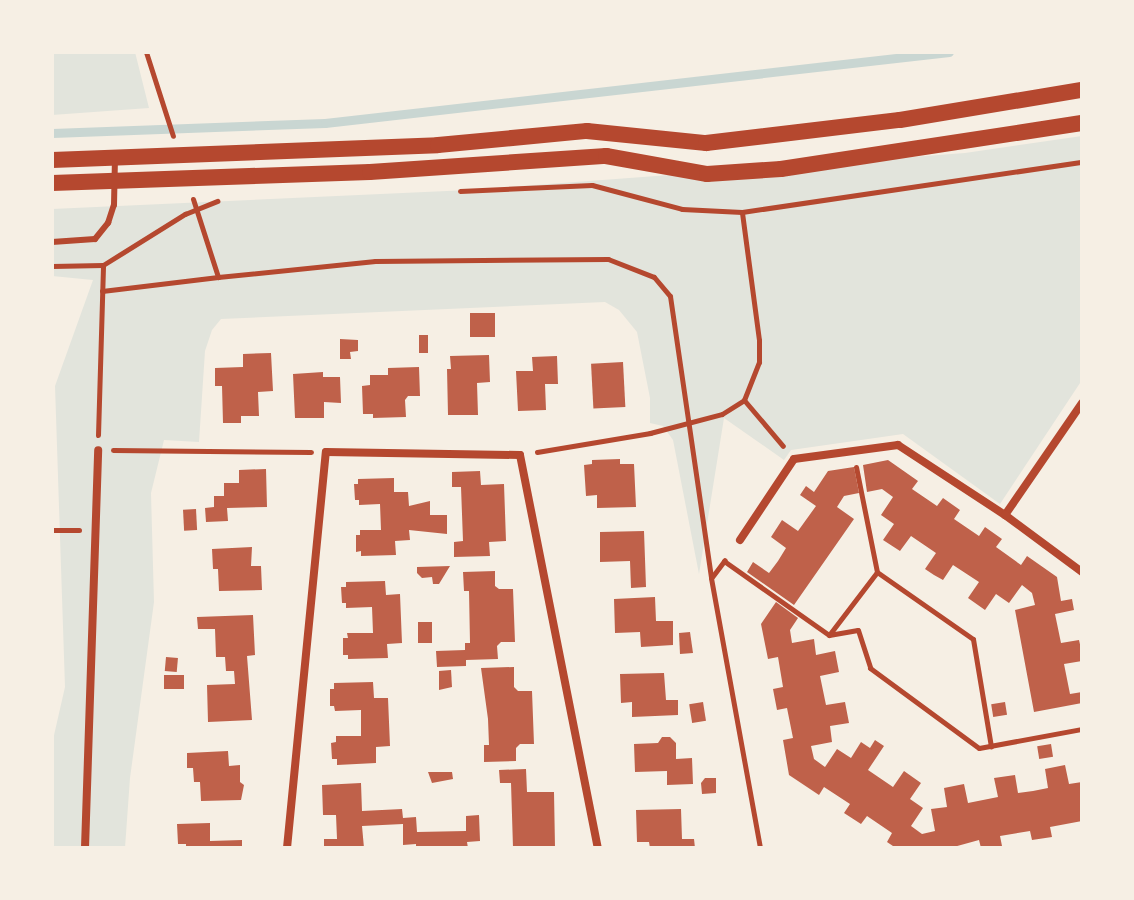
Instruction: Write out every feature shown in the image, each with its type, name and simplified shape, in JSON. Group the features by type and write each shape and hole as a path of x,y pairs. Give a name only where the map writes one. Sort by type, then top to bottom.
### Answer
{"main road":[{"path":"52,160 438,145 587,131 706,143 900,120 1082,90"},
{"path":"52,183 370,172 606,156 707,174 781,169 1082,123"}],"street":[{"path":"1005,515 1082,403"},
{"path":"740,540 794,459 898,445 1005,515 1082,572"},
{"path":"85,848 98,450"},
{"path":"287,848 326,452 520,455 598,848"}],"lane":[{"path":"52,242 95,239 108,223 114,205 115,159"}],"path":[{"path":"453,191 592,185 682,209 742,212 1082,162"},
{"path":"52,266 103,265 185,214 222,200"},
{"path":"520,455 687,423 722,414 744,400 759,362 759,340 742,212"},
{"path":"102,291 375,261 608,259 654,277 670,296 711,578 760,848"},
{"path":"213,261 218,277"},
{"path":"103,265 98,450 326,452"},
{"path":"744,400 794,459"},
{"path":"852,451 877,572 973,639 991,746"},
{"path":"52,530 94,529"},
{"path":"711,578 740,540"},
{"path":"724,561 829,635 858,630 870,668 979,748 1082,729"},
{"path":"829,635 877,572"}],"shaded area":[{"path":"52,52 135,52 149,108 52,115"},
{"path":"1082,136 1082,380 1000,504 903,434 791,450 784,460 724,418 699,574 673,440 663,426 650,423 650,398 637,332 619,310 605,302 221,319 212,330 205,351 199,442 164,440 151,493 154,602 130,778 125,848 52,848 52,744 65,687 55,386 93,280 52,276 52,209 469,190 965,153"}],"building":[{"path":"470,313 495,313 495,337 470,337"},
{"path":"419,335 428,335 428,353 419,353"},
{"path":"340,339 358,340 358,351 350,352 351,359 340,359"},
{"path":"271,353 273,391 258,392 259,416 241,416 241,423 223,423 222,386 215,386 215,368 243,367 243,354"},
{"path":"489,355 490,382 477,383 478,415 448,415 447,369 451,369 450,356"},
{"path":"557,356 558,384 545,384 546,410 518,411 516,371 533,371 532,357"},
{"path":"623,362 625,407 593,409 591,364"},
{"path":"419,367 420,396 408,396 405,400 406,417 373,418 373,414 363,414 362,386 370,385 370,375 388,375 388,368"},
{"path":"323,372 323,377 340,377 341,403 324,402 324,418 295,418 293,374"},
{"path":"620,459 620,464 634,464 636,507 597,508 597,495 586,496 584,465 592,464 592,460"},
{"path":"888,460 918,481 912,489 937,506 943,498 960,510 954,519 979,536 985,527 1002,539 996,547 1021,565 1027,556 1057,577 1061,601 1072,599 1074,610 1055,614 1061,643 1079,640 1082,661 1064,664 1070,694 1082,692 1082,703 1034,712 1015,610 1035,605 1032,593 1022,585 1009,603 996,594 985,610 968,598 979,582 953,565 943,580 925,569 936,553 911,536 900,551 883,540 894,524 881,515 893,497 882,489 867,492 863,465"},
{"path":"854,467 859,493 844,496 837,507 854,519 794,605 747,572 753,562 769,573 786,548 771,537 782,520 798,531 816,506 800,495 806,486 814,492 828,471"},
{"path":"266,469 267,507 227,508 228,521 206,522 205,508 214,507 214,496 224,496 224,483 239,483 239,470"},
{"path":"480,471 481,485 504,484 506,541 489,542 490,556 454,557 454,542 463,541 461,487 452,487 452,472"},
{"path":"394,478 394,492 408,492 409,506 430,501 430,515 447,515 447,534 409,530 410,540 395,541 396,555 361,556 361,551 356,552 356,535 360,535 360,530 381,530 380,504 359,505 359,500 355,500 354,484 358,484 358,479"},
{"path":"196,509 197,530 184,531 183,510"},
{"path":"644,531 646,587 631,588 630,561 600,562 600,532"},
{"path":"252,547 251,566 261,566 262,590 219,591 218,569 213,569 212,549"},
{"path":"450,566 439,584 433,584 432,577 422,578 417,573 417,567"},
{"path":"495,571 495,586 513,589 515,642 501,642 497,646 498,659 466,660 466,666 437,667 436,651 465,650 465,643 470,643 469,591 464,591 463,572"},
{"path":"385,581 386,595 400,594 402,643 387,644 388,658 348,659 348,655 343,655 343,638 348,638 347,633 373,633 372,607 346,608 346,603 342,603 341,587 346,587 346,582"},
{"path":"655,597 656,621 673,621 673,645 641,647 640,632 615,633 614,599"},
{"path":"776,602 798,618 790,630 792,643 814,639 816,655 835,651 839,672 820,676 826,705 845,702 849,723 830,726 832,742 811,746 814,759 825,767 837,749 851,758 861,742 870,748 875,740 884,746 868,770 893,787 904,771 921,783 910,799 923,808 911,826 922,834 935,831 931,809 947,807 944,788 964,784 968,803 998,797 994,778 1015,775 1018,793 1033,791 1048,788 1045,769 1065,765 1069,784 1082,782 1082,821 1050,827 1052,837 1032,840 1030,831 1000,836 1002,846 991,848 981,848 979,840 950,848 896,848 887,842 892,833 867,816 861,824 844,813 850,804 824,787 819,795 789,775 783,740 793,738 787,708 777,710 773,689 783,687 778,657 768,659 761,624"},
{"path":"253,615 255,655 247,656 252,720 208,722 207,685 235,684 234,671 226,671 225,657 216,657 215,629 198,629 197,617"},
{"path":"418,622 432,622 432,643 418,643"},
{"path":"690,632 693,653 680,654 679,633"},
{"path":"166,657 178,658 177,672 165,671"},
{"path":"514,667 514,687 518,691 532,691 534,744 520,744 516,748 516,761 484,762 484,745 489,745 481,668"},
{"path":"451,670 452,687 439,690 439,671"},
{"path":"664,673 666,700 678,700 678,715 632,717 632,702 621,703 620,674"},
{"path":"164,675 184,675 184,689 164,689"},
{"path":"373,682 374,698 388,698 390,746 376,747 376,763 337,765 337,759 332,759 331,743 336,742 336,736 361,736 361,710 335,711 334,706 330,706 330,689 334,689 334,683"},
{"path":"703,702 706,721 692,723 689,704"},
{"path":"1005,702 1007,715 993,717 991,704"},
{"path":"662,737 670,737 676,743 676,759 692,758 693,784 667,785 667,771 635,772 634,744 658,743"},
{"path":"1051,744 1053,757 1039,759 1037,746"},
{"path":"228,751 229,766 240,765 240,782 244,785 241,800 201,801 200,782 194,782 193,768 187,768 187,753"},
{"path":"526,769 527,792 554,792 555,847 513,848 511,783 500,783 499,770"},
{"path":"428,772 452,772 453,779 432,783"},
{"path":"705,778 716,778 716,793 702,794 701,783"},
{"path":"361,783 362,811 402,809 403,818 416,817 417,832 466,831 466,816 479,815 480,841 467,842 468,848 416,848 416,844 403,845 403,824 362,826 364,848 324,848 324,839 337,839 336,815 323,815 322,785"},
{"path":"681,809 682,839 694,839 695,848 650,848 649,842 637,842 636,810"},
{"path":"210,823 210,841 242,840 242,848 186,848 186,844 178,844 177,824"}],"waterway":[{"path":"52,133 325,123 949,52"}]}
